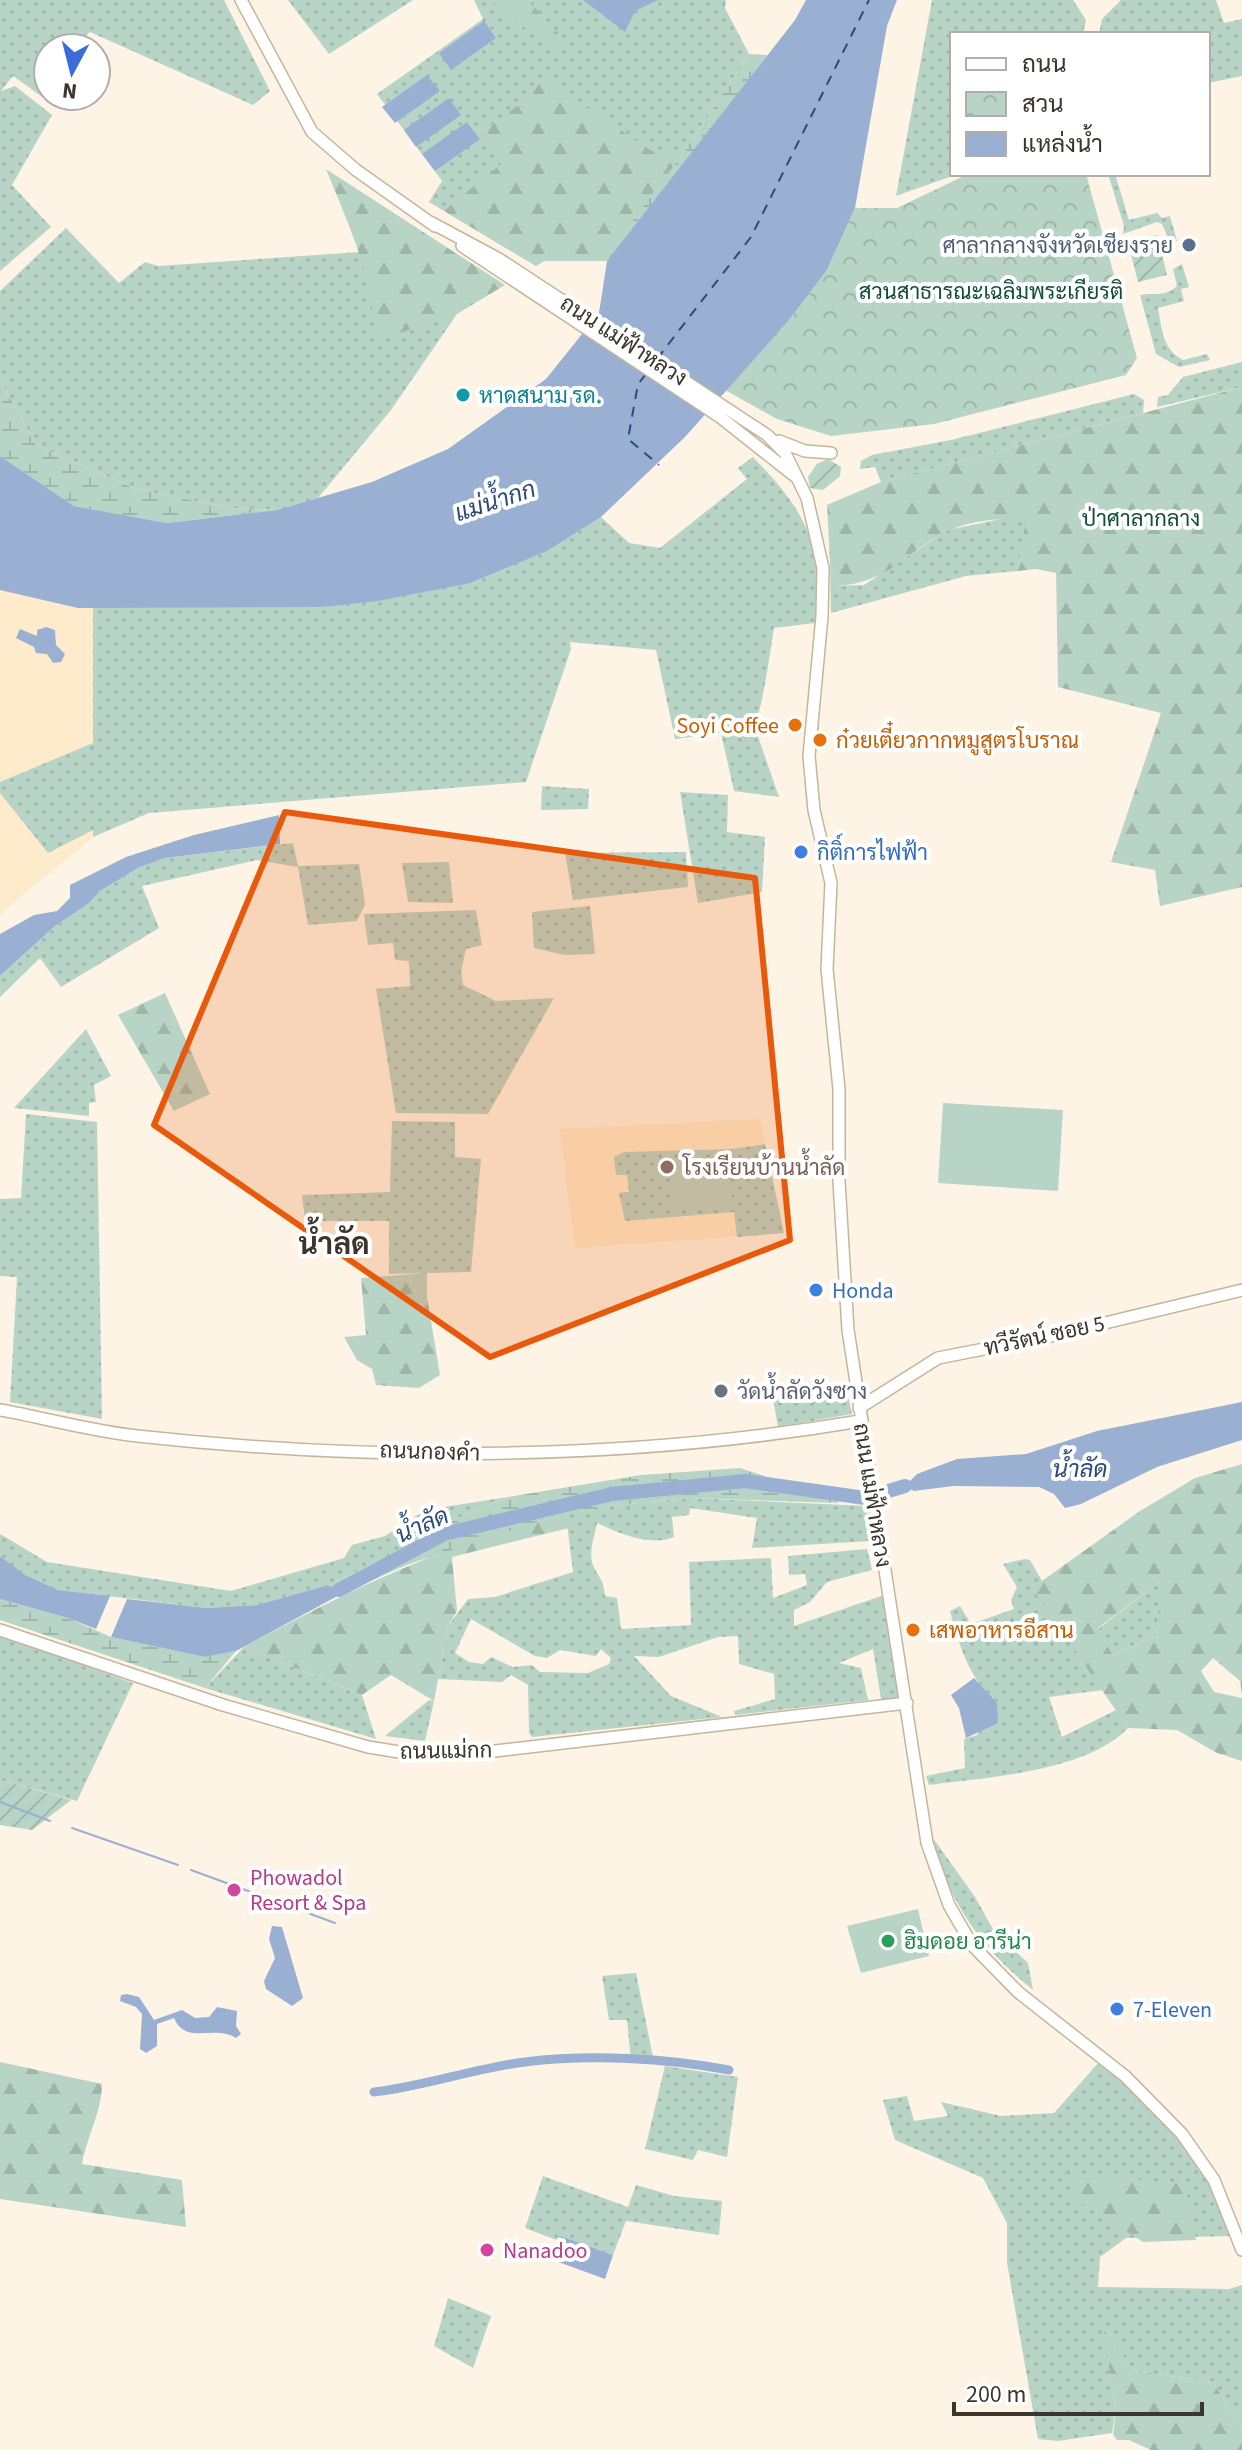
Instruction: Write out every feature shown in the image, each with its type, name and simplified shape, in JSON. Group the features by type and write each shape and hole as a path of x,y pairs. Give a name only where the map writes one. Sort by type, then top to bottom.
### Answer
{"street":[{"name":"ถนน แม่ฟ้าหลวง","path":"241,0 312,132 356,170 430,222 723,412 767,435 785,453 800,480 823,568 822,616 809,756 814,810 831,883 827,969 839,1089 839,1181 847,1314 927,1843 941,1886 964,1934 991,1968 1125,2076 1182,2134 1214,2180 1242,2250"},
{"name":"ถนน แม่ฟ้าหลวง","path":"723,412 800,480"},
{"path":"767,435 805,451 831,453"},
{"name":"ทวีรัตน์ ซอย 5","path":"860,1414 938,1358 1051,1336 1242,1290"},
{"name":"ถนนกองคำ","path":"0,1410 135,1436 298,1448 488,1453 774,1435 860,1414"},
{"name":"ถนนแม่กก","path":"0,1630 312,1732 412,1754 478,1753 907,1703"}],"highlighted area":[{"path":"285,812 755,878 790,1240 490,1357 154,1125"}],"shaded area":[{"path":"0,590 93,607 93,837 0,914"},
{"name":"โรงเรียนบ้านน้ำลัด","path":"760,1119 784,1233 575,1248 560,1129"}],"green space":[{"path":"0,0 224,0 270,91 253,105 112,42 112,32 32,32 32,90 13,76 1,91 15,86 32,99 32,112 52,115 12,185 51,227 0,271"},
{"path":"288,0 413,0 329,54"},
{"path":"474,0 726,0 725,8 749,54 682,155 602,261 544,261 536,266 429,202 442,181 377,94 483,19"},
{"path":"489,0 528,0 565,41 559,54"},
{"path":"932,0 1073,0 1086,20 1083,32 950,32 952,176 896,196"},
{"path":"1121,0 1216,0 1224,23 1242,19 1242,76 1210,83 1210,32 1099,32 1102,19"},
{"path":"749,54 767,55 736,105 698,204 575,343 599,313 611,249 682,155"},
{"path":"543,78 652,151 682,155 607,261 544,261 536,266 444,211 501,164 482,131 531,96"},
{"path":"326,169 505,285 457,314 375,341 374,318 365,274"},
{"name":"สวนสาธารณะเฉลิมพระเกียรติ","path":"964,176 1087,176 1137,358 1126,375 934,424 831,436 777,419 725,390 789,320 827,270 855,208 897,208"},
{"path":"1109,176 1116,176 1129,220 1157,213 1162,218 1170,216 1177,241 1170,243 1162,224 1157,222 1123,234 1124,226"},
{"path":"66,228 119,283 145,262 158,266 360,252 369,283 422,323 457,314 391,410 318,498 277,510 232,508 136,489 36,445 0,380 0,291"},
{"path":"1157,235 1167,275 1138,282 1128,242"},
{"path":"1182,264 1189,287 1181,289 1184,301 1158,308 1164,338 1171,350 1183,360 1207,354 1210,360 1179,367 1156,354 1140,295 1172,290 1177,286 1173,269"},
{"path":"1242,362 1242,387 1157,407 1158,397 1168,395 1183,377"},
{"path":"0,380 36,445 136,489 232,508 277,510 167,523 74,506 0,456"},
{"name":"ป่าศาลากลาง","path":"1242,387 1242,887 1160,906 1155,870 1111,862 1161,713 1058,687 1056,573 1036,569 1017,571 1026,520 985,521 955,528 882,573 854,584 836,586 830,563 827,505 881,482"},
{"path":"1134,394 1144,400 1143,413 881,482 875,467 860,469 861,461 872,455 951,440"},
{"path":"753,457 799,513 808,531 817,572 815,623 774,628 754,725 779,797 734,791 721,733 675,739 656,650 570,642 571,649 526,782 149,813 93,837 93,830 48,853 0,793 0,782 93,743 93,607 323,607 549,550 601,517 629,543 660,548 747,479 738,468"},
{"path":"828,459 841,467 840,476 823,490 810,488 808,477 817,464"},
{"path":"1006,518 1027,519 1017,571 966,576 831,613 830,563 836,586 864,585 948,530"},
{"path":"542,786 589,789 588,809 541,810"},
{"path":"680,792 728,795 727,832 765,837 762,892 698,903"},
{"path":"293,843 298,866 359,864 365,904 357,921 308,925 298,867 257,860 142,886 159,928 61,987 40,958 0,997 0,976 55,926 88,904 100,891 138,868 165,858"},
{"path":"686,852 688,887 573,900 565,853"},
{"path":"449,862 453,903 408,902 402,863"},
{"path":"590,906 595,954 564,955 534,948 532,912"},
{"path":"476,910 482,945 466,949 461,971 463,985 496,1001 554,998 488,1114 396,1113 376,989 410,986 409,961 395,960 393,943 368,945 364,914"},
{"path":"165,993 210,1094 174,1111 118,1015"},
{"path":"86,1029 111,1076 94,1085 96,1102 89,1103 89,1116 14,1108"},
{"path":"943,1103 1063,1110 1058,1191 938,1183"},
{"path":"26,1114 97,1122 102,1419 10,1402 17,1277 0,1276 0,1199 21,1198"},
{"path":"392,1121 455,1122 455,1157 481,1159 471,1272 389,1274 389,1221 305,1221 302,1195 390,1192"},
{"path":"765,1144 784,1233 737,1237 734,1212 625,1221 619,1193 629,1192 627,1175 616,1175 614,1157 624,1152 733,1149"},
{"path":"729,1160 733,1206 673,1210 669,1162"},
{"path":"427,1273 427,1297 440,1375 419,1388 376,1385 372,1369 357,1360 344,1337 366,1335 361,1278"},
{"path":"846,1386 852,1414 778,1427 773,1399"},
{"path":"1242,1464 1242,1695 1240,1681 1213,1658 1201,1671 1214,1692 1242,1698 1242,1761 1217,1753 1177,1730 1128,1728 1032,1588 1140,1511 1195,1478","holes":["1162,1580 1156,1635 1113,1656 1098,1628"]},
{"path":"740,1468 789,1484 841,1490 838,1503 689,1498 609,1506 537,1522 409,1564 345,1592 328,1585 397,1553 443,1524 508,1497 641,1475"},
{"path":"508,1497 443,1524 395,1554 328,1585 257,1605 207,1608 58,1590 24,1575 0,1556 0,1534 47,1562 231,1591 344,1558 352,1545 385,1536 425,1510"},
{"path":"689,1498 868,1506 871,1541 752,1548 757,1518 690,1508 689,1515 672,1517 674,1537 665,1540 635,1538 597,1523 592,1560 605,1596 617,1598 621,1629 691,1625 689,1562 771,1558 773,1598 807,1585 805,1574 789,1575 788,1556 867,1549 872,1570 827,1582 810,1602 794,1610 794,1626 884,1595 901,1688 897,1699 881,1699 873,1649 839,1663 861,1668 868,1700 735,1715 734,1711 775,1699 774,1674 739,1664 738,1636 718,1637 659,1657 634,1656 671,1696 722,1717 532,1737 529,1733 528,1685 511,1675 502,1682 438,1679 448,1626 468,1599 495,1597 573,1572 566,1515 609,1506","holes":["471,1619 535,1656 547,1658 560,1650 596,1656 601,1649 611,1658 609,1664 588,1673 540,1672 532,1665 513,1667 491,1657 483,1664 469,1662 455,1653"]},
{"path":"566,1515 569,1528 452,1557 457,1611 448,1626 434,1701 391,1675 362,1695 244,1647 400,1569 482,1538"},
{"path":"1030,1560 1042,1581 1033,1588 1103,1690 1049,1697 1062,1737 1116,1710 1128,1728 1110,1743 1062,1763 1006,1775 929,1785 926,1776 965,1768 964,1739 977,1735 997,1703 972,1672 961,1649 950,1611 960,1606 971,1624 1014,1609 1011,1600 1017,1587 1003,1564"},
{"path":"1163,1579 1156,1635 1113,1656 1098,1629"},
{"path":"0,1599 68,1618 111,1637 205,1657 236,1651 205,1688 0,1620"},
{"path":"0,1635 133,1683 77,1801 0,1780"},
{"path":"244,1647 362,1695 376,1739 205,1688"},
{"path":"429,1700 434,1701 425,1741 385,1736"},
{"path":"0,1780 71,1800 32,1830 0,1825"},
{"path":"933,1838 975,1897 994,1931 1028,1963 1033,1990 998,1958 970,1923 948,1883"},
{"name":"ฮิมดอย อารีน่า","path":"918,1909 929,1956 861,1973 847,1926"},
{"path":"636,1973 654,2062 631,2061 627,2020 609,2020 602,1976"},
{"path":"1100,2061 1161,2117 1200,2165 1237,2236 1126,2238 1100,2257 1098,2287 1229,2289 1242,2285 1242,2428 1213,2382 1135,2371 1103,2330 1116,2406 1112,2433 1058,2441 1038,2439 1007,2263 1007,2223 983,2178 895,2140 883,2100 907,2096 914,2121 948,2116 941,2102 1001,2116 1054,2113"},
{"path":"0,2062 102,2084 100,2104 82,2164 182,2180 186,2227 0,2199"},
{"path":"665,2066 738,2077 727,2157 698,2150 693,2160 645,2149"},
{"path":"1063,2173 1185,2184 1196,2240 1143,2242 1075,2199"},
{"path":"543,2176 628,2207 636,2185 674,2196 722,2201 719,2235 626,2221 613,2255 561,2236 559,2241 525,2228"},
{"path":"448,2298 491,2316 473,2368 434,2346"},
{"path":"1102,2328 1135,2371 1213,2382 1242,2428 1242,2450 1151,2450 1129,2440 1117,2440 1113,2435 1116,2406"}],"water":[{"path":"583,0 658,0 635,11 625,32"},
{"name":"แม่น้ำกก","path":"806,0 897,0 887,26 855,208 827,270 789,320 685,437 601,517 549,550 470,583 378,601 323,607 78,608 0,590 0,456 74,506 167,523 277,510 372,482 448,449 546,379 599,313 607,261 795,20"},
{"path":"484,21 496,38 451,70 439,53"},
{"path":"427,75 440,91 395,123 382,107"},
{"path":"449,98 461,115 416,147 404,130"},
{"path":"467,122 480,139 435,171 422,154"},
{"path":"46,627 55,630 56,645 65,654 61,662 53,663 47,654 36,653 34,647 16,638 20,629 37,636 37,630"},
{"path":"279,815 280,844 165,858 138,868 100,891 88,904 55,926 0,976 0,934 34,915 57,911 70,898 70,885 126,857 194,835"},
{"name":"น้ำลัด","path":"1242,1402 1242,1440 1157,1467 1081,1504 1065,1508 1054,1494 1039,1487 953,1486 914,1491 905,1486 917,1474 957,1459 1026,1454 1097,1431"},
{"path":"0,1556 25,1575 58,1590 110,1596 96,1629 0,1599"},
{"path":"328,1585 345,1592 236,1651 205,1657 111,1637 127,1599 207,1608 257,1605"},
{"path":"974,1678 997,1703 998,1723 966,1738 959,1708 951,1695"},
{"path":"272,1926 282,1927 303,1998 292,2006 266,1989 264,1981 275,1958 269,1939"},
{"path":"121,1995 139,1997 154,2020 182,2010 195,2018 209,2017 217,2007 237,2011 236,2026 241,2034 236,2038 227,2034 193,2033 179,2026 174,2018 157,2024 157,2046 146,2053 140,2049 142,2014 136,2007 120,2001"},
{"path":"561,2236 613,2255 605,2279 553,2260"}],"waterway":[{"name":"น้ำลัด","path":"339,1590 444,1534 612,1494 745,1481 865,1498 905,1486"},
{"path":"0,1802 50,1821"},
{"path":"72,1828 178,1865"},
{"path":"191,1870 335,1923"},
{"path":"374,2092 506,2065 575,2058 627,2058 729,2070"}],"ferry route":[{"path":"657,359 751,237 869,0"},
{"path":"646,374 638,384 628,439 659,465"}],"place":[{"name":"ศาลากลางจังหวัดเชียงราย","path":"1189,245"},
{"name":"หาดสนาม รด.","path":"463,395"},
{"name":"Soyi Coffee","path":"795,725"},
{"name":"ก๋วยเตี๋ยวกากหมูสูตรโบราณ","path":"820,740"},
{"name":"กิติ์การไฟฟ้า","path":"801,852"},
{"name":"โรงเรียนบ้านน้ำลัด","path":"667,1167"},
{"name":"Honda","path":"816,1290"},
{"name":"วัดน้ำลัดวังซาง","path":"721,1391"},
{"name":"เสพอาหารอีสาน","path":"913,1630"},
{"name":"Phowadol Resort & Spa","path":"234,1890"},
{"name":"ฮิมดอย อารีน่า","path":"888,1941"},
{"name":"7-Eleven","path":"1117,2009"},
{"name":"Nanadoo","path":"487,2250"}],"district":[{"name":"น้ำลัด","path":"334,1244"}]}
